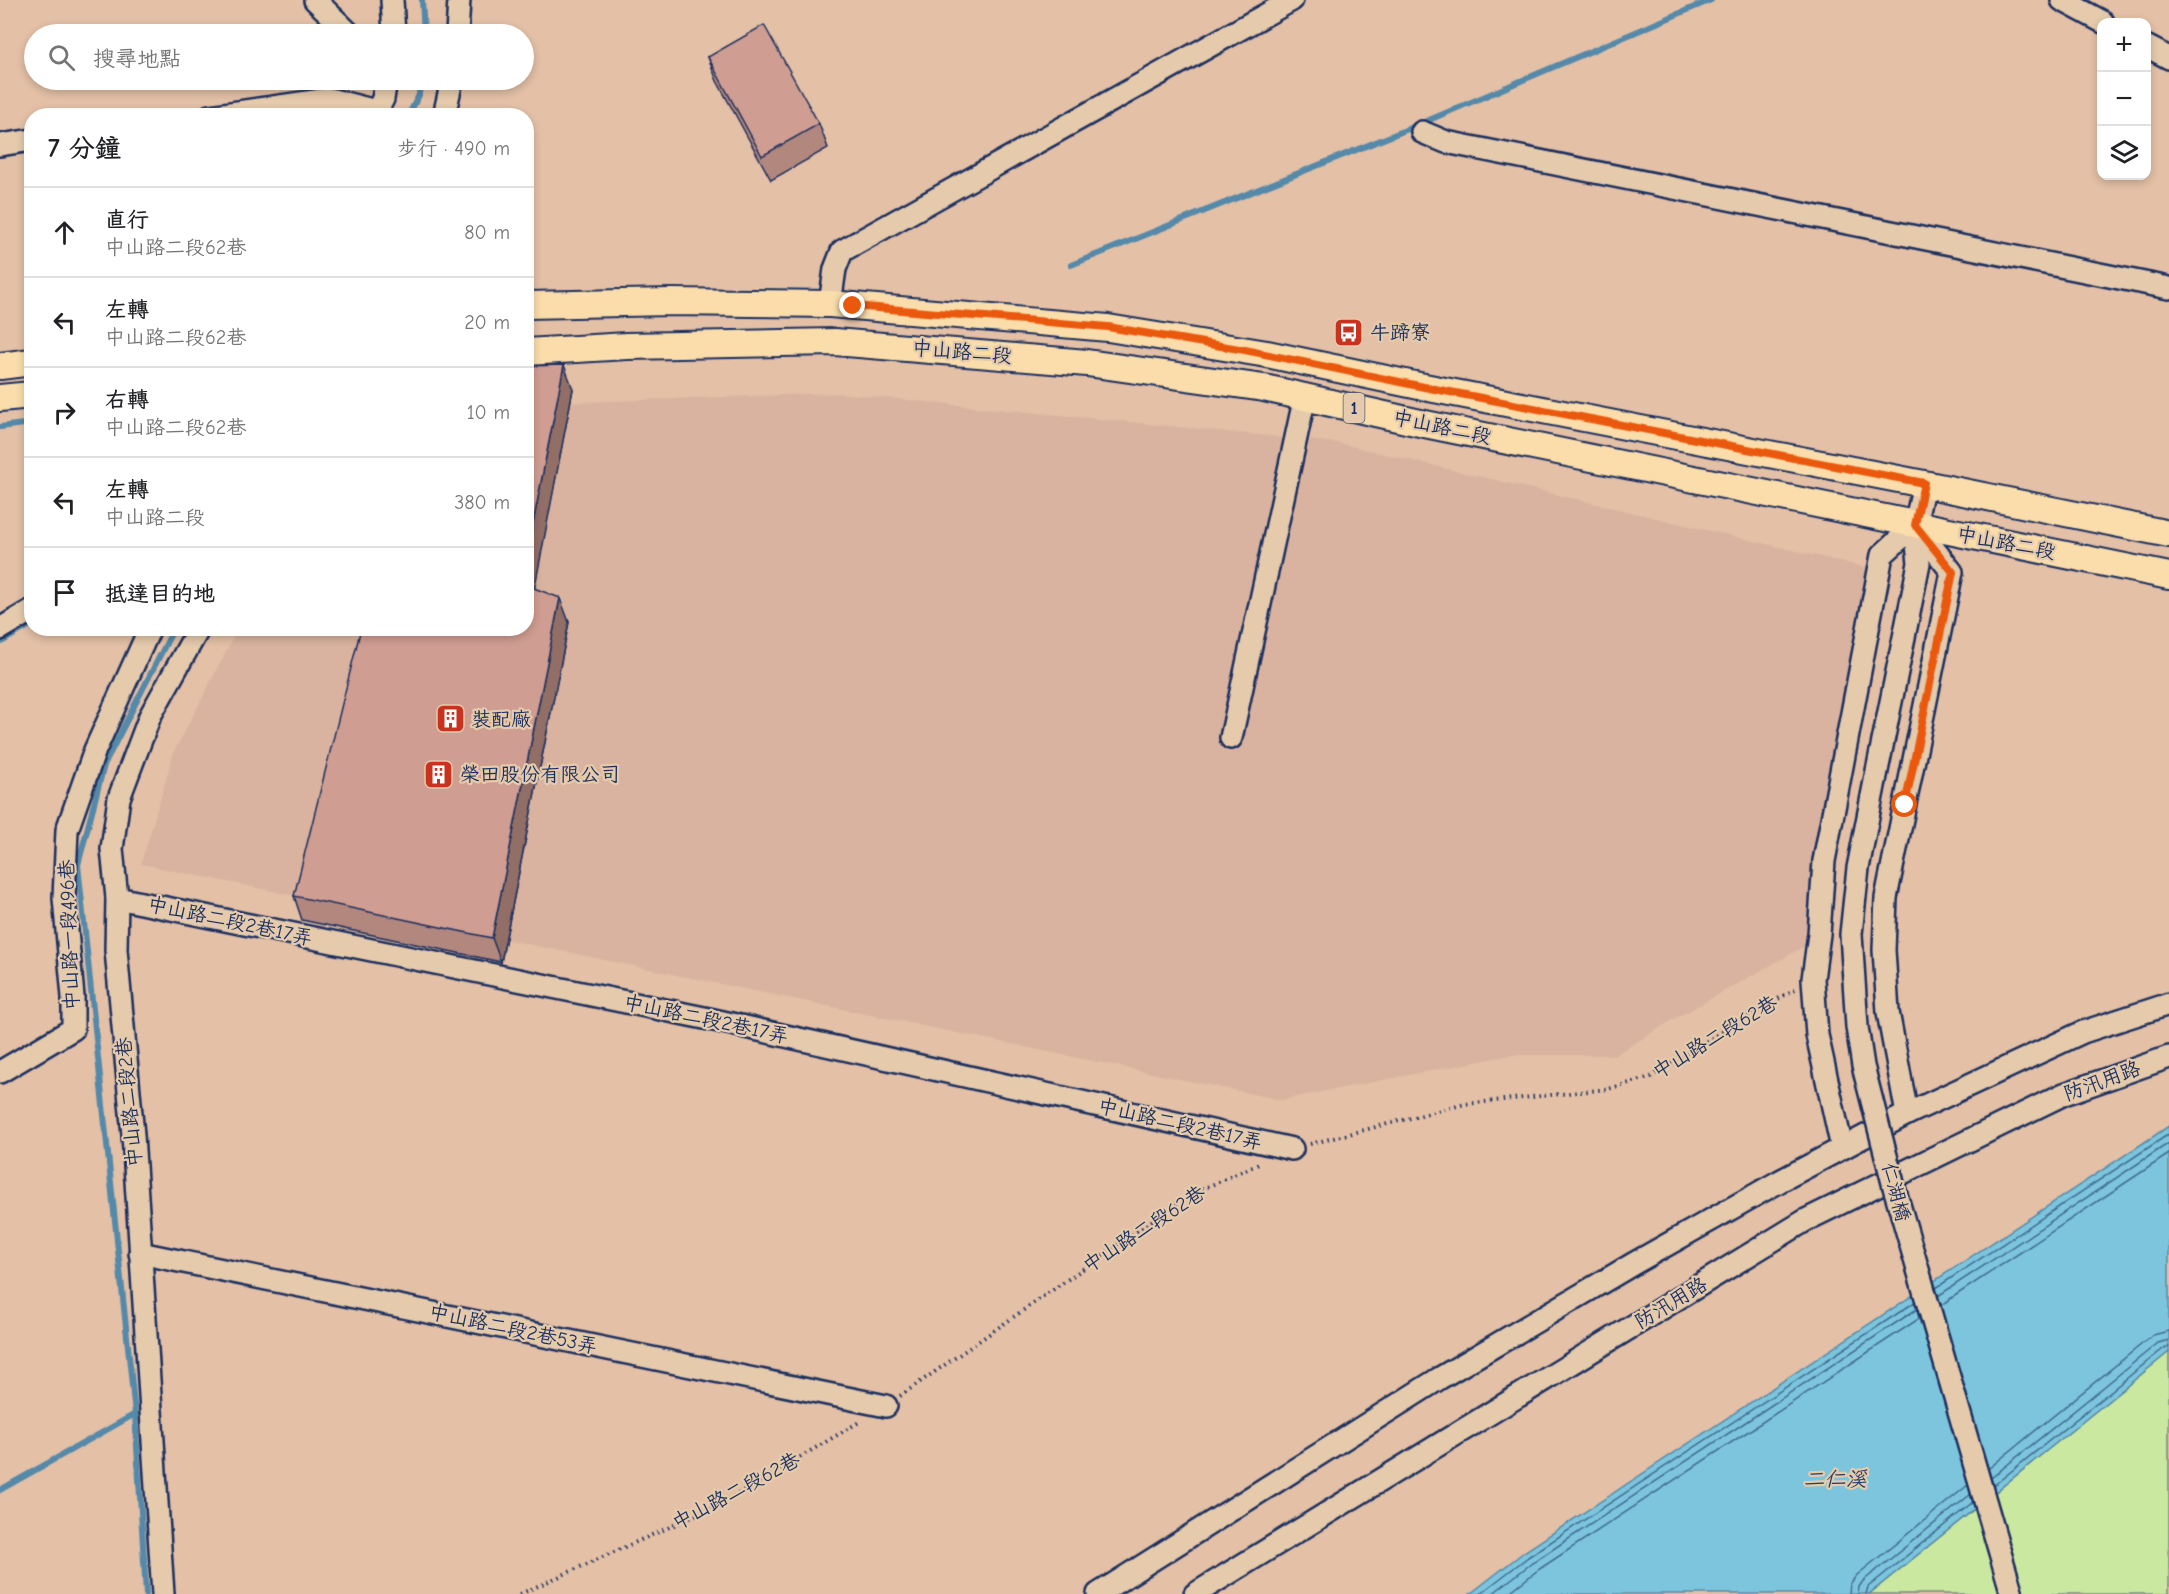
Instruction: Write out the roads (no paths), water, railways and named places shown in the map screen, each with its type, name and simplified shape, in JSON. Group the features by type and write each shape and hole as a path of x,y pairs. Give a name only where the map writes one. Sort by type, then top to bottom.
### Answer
{"main road":[{"name":"中山路二段","path":"534,305 671,302 830,304 1108,327 1256,352 1424,387 1924,483 2169,534"},
{"name":"中山路二段","path":"534,352 627,346 836,342 1087,363 1305,396 1420,423 2169,576"},
{"path":"0,366 24,363"},
{"path":"0,398 24,396"}],"street":[{"path":"315,0 340,24"},
{"path":"392,0 393,24"},
{"path":"458,24 459,0"},
{"path":"830,304 836,268 842,251 1292,0"},
{"path":"2062,0 2097,19"},
{"path":"2151,49 2169,58"},
{"path":"378,108 384,90"},
{"path":"446,108 450,90"},
{"path":"265,108 329,99 359,108"},
{"path":"1422,132 1446,142 2169,288"},
{"path":"0,145 24,141"},
{"path":"1232,738 1305,396"},
{"path":"1842,1148 1818,1035 1813,979 1824,861 1882,555 1915,525 1924,483"},
{"path":"1907,1114 1888,1012 1884,950 1886,898 1953,572 1915,525"},
{"name":"仁湖橋","path":"1915,525 1919,562 1858,868 1851,934 1857,1027 1863,1066 1894,1187 2012,1594"},
{"path":"0,629 24,615"},
{"name":"中山路一段496巷","path":"0,1072 73,1029 73,997 64,898 66,830 95,750 146,636"},
{"name":"中山路二段2巷","path":"163,1594 133,1135 116,950 117,898 112,849 119,798 150,716 195,636"},
{"name":"中山路二段2巷17弄","path":"117,898 714,1020 1292,1149"},
{"path":"1098,1594 1440,1378 1633,1264 1842,1148 1907,1114 2083,1032 2169,1004"},
{"name":"防汛用路","path":"1195,1594 1806,1220 2064,1094 2169,1057"},
{"name":"中山路二段2巷53弄","path":"140,1252 886,1406"}],"water":[{"name":"二仁溪","path":"2169,1126 2169,1352 1869,1594 1470,1594 1524,1552"}],"waterway":[{"path":"422,0 423,24"},
{"path":"1071,265 1408,129 1711,0"},
{"path":"412,108 419,90"},
{"path":"0,427 24,424"},
{"path":"0,643 24,629"},
{"path":"146,1594 135,1414 78,865 104,765 170,636"},
{"path":"0,1490 135,1414"}],"place":[{"name":"牛蹄寮","path":"1349,332"},
{"name":"裝配廠","path":"450,719"},
{"name":"榮田股份有限公司","path":"439,774"}]}
